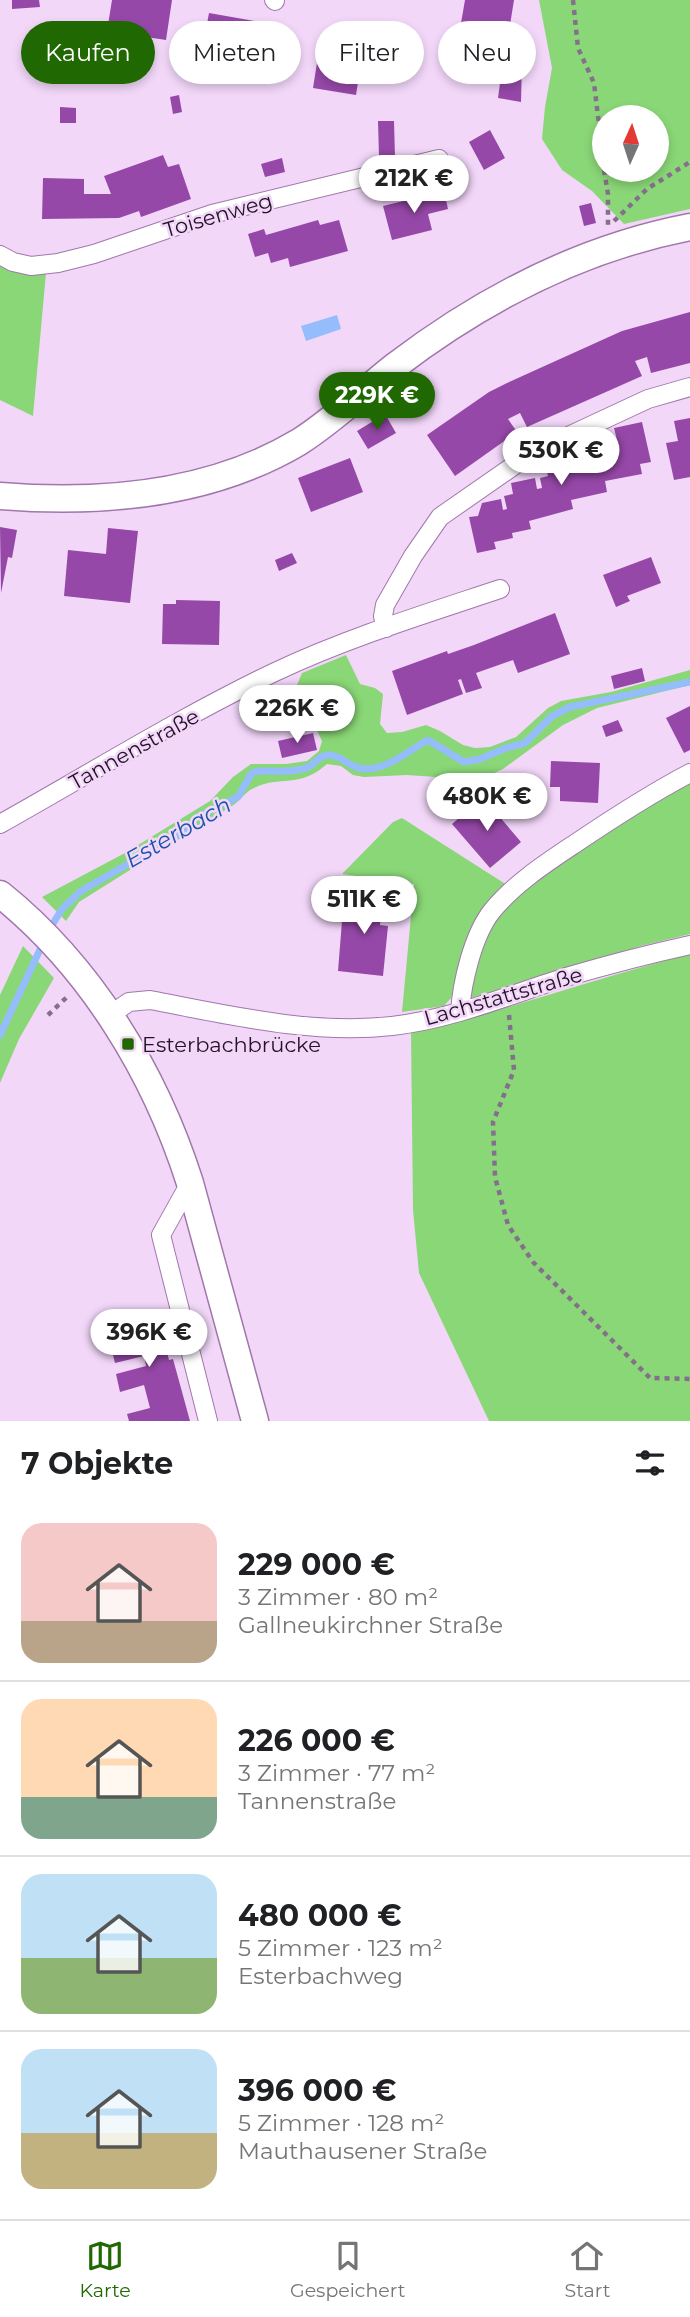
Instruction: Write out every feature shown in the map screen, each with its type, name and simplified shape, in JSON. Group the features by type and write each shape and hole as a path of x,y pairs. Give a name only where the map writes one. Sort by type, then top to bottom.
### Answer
{"street":[{"name":"Toisenweg","path":"0,255 13,262 31,266 58,263 94,254 212,214 439,159"},
{"path":"0,496 66,499 143,494 183,487 257,463 298,442 336,415 395,366 483,306 556,268 629,241 690,227"},
{"path":"386,628 383,616 385,605 413,556 440,517 532,453 648,399 690,387"},
{"name":"Tannenstraße","path":"0,824 278,671 386,628 500,589"},
{"path":"460,1012 461,991 479,936 491,912 510,892 533,872 613,818 690,773"},
{"path":"0,894 31,921 65,958 110,1015 163,1110 190,1182 255,1421"},
{"name":"Lachstattstraße","path":"110,1015 129,1002 150,1000 275,1023 343,1028 392,1026 460,1012 566,977 690,945"},
{"path":"190,1182 161,1235 208,1421"}],"path":[{"path":"573,0 578,48 594,83 597,105"},
{"path":"669,175 690,162"},
{"path":"606,182 608,230 616,216 658,182"},
{"path":"506,997 514,1070 493,1122 495,1177 508,1225 533,1262 650,1378 690,1379"}],"green space":[{"path":"539,0 690,0 690,209 624,224 592,191 562,170 542,139 552,68"},
{"path":"0,265 29,275 46,273 33,416 0,400"},
{"path":"346,655 360,684 375,688 383,694 380,724 387,733 426,725 463,745 475,748 490,747 516,737 548,708 561,701 611,692 690,670 690,685 597,708 563,725 503,769 479,780 407,775 364,777 353,775 341,766 327,764 307,777 271,782 250,790 235,804 79,902 66,921 42,897 125,853 210,801 233,777 251,764 307,761 319,751 322,741 314,724 302,717 295,702 297,685 302,673"},
{"path":"690,779 690,934 641,946 468,999 488,925 536,877"},
{"path":"402,818 507,885 473,935 451,998 444,1006 402,1012 414,884 342,874 393,822"},
{"path":"23,946 54,978 19,1039 0,1083 0,995"},
{"path":"690,954 690,1421 489,1421 419,1273 413,1210 411,1033"}],"water":[{"path":"337,315 341,329 306,341 301,326"}],"building":[{"path":"12,0 39,0 40,7 12,9"},
{"path":"112,0 172,0 166,40 155,38 155,21 109,21"},
{"path":"465,0 514,0 511,21 461,21"},
{"path":"209,13 255,21 208,21"},
{"path":"315,75 315,84 358,84 356,95 313,88"},
{"path":"500,84 521,84 521,102 498,98"},
{"path":"179,95 182,112 173,114 170,97"},
{"path":"60,107 76,108 76,123 60,123"},
{"path":"378,121 394,121 395,157 379,157"},
{"path":"490,130 505,158 484,170 469,142"},
{"path":"163,155 168,167 179,164 191,199 141,217 139,211 119,218 42,219 43,178 84,179 84,194 111,194 104,176"},
{"path":"282,158 285,172 265,177 261,164"},
{"path":"444,191 448,209 428,214 432,230 392,240 383,206"},
{"path":"591,203 596,223 584,226 579,206"},
{"path":"318,220 320,225 339,220 348,251 290,267 288,258 271,263 268,253 255,257 248,234 264,229 266,235"},
{"path":"690,312 690,363 651,373 647,357 635,361 642,376 527,427 520,413 508,419 517,432 455,476 427,435 489,392 507,383 622,331"},
{"path":"385,414 396,433 368,449 357,431"},
{"path":"690,418 690,477 674,480 666,443 678,441 674,421"},
{"path":"642,422 651,462 640,464 642,474 605,481 607,492 571,500 573,509 529,521 531,529 512,533 513,538 494,542 496,549 477,553 469,517 478,516 482,503 501,499 503,510 507,509 504,496 513,494 511,483 535,478 537,489 542,488 540,478 548,476 545,465 569,460 571,471 576,470 574,459 582,457 580,446 603,441 605,453 610,452 608,442 617,440 614,428"},
{"path":"350,458 363,492 311,512 298,478"},
{"path":"0,527 17,530 1,593"},
{"path":"108,528 138,531 130,603 64,596 68,550 106,554"},
{"path":"292,553 297,563 279,571 275,560"},
{"path":"651,557 661,583 627,596 630,601 616,607 603,575"},
{"path":"176,600 220,601 219,645 162,644 163,604 176,604"},
{"path":"555,613 570,654 518,673 513,660 476,673 482,688 466,693 461,679 458,680 463,694 407,715 392,671 447,651 448,654 474,645"},
{"path":"642,668 645,681 614,689 611,676"},
{"path":"690,706 690,750 684,753 666,718"},
{"path":"618,720 623,731 606,737 602,726"},
{"path":"313,733 317,750 282,758 278,741"},
{"path":"551,761 600,763 598,803 560,801 560,787 550,787"},
{"path":"479,801 483,805 487,802 521,842 490,868 452,824"},
{"path":"354,889 383,891 380,925 388,926 383,976 338,971 342,921 350,922"},
{"path":"157,1313 169,1360 173,1359 190,1421 129,1421 127,1414 150,1408 144,1385 120,1392 116,1374 146,1366 144,1356 115,1363 111,1325"}],"waterway":[{"name":"Esterbach","path":"49,930 62,909 81,891 135,860 156,843 177,835 199,816 238,797 251,774 257,771 300,770 329,755 359,768 377,768 428,740 464,762 480,759 525,743 552,716 570,707 690,682"},
{"name":"Esterbach","path":"0,1035 44,941"}],"place":[{"name":"Esterbachbrücke","path":"128,1044"}]}
